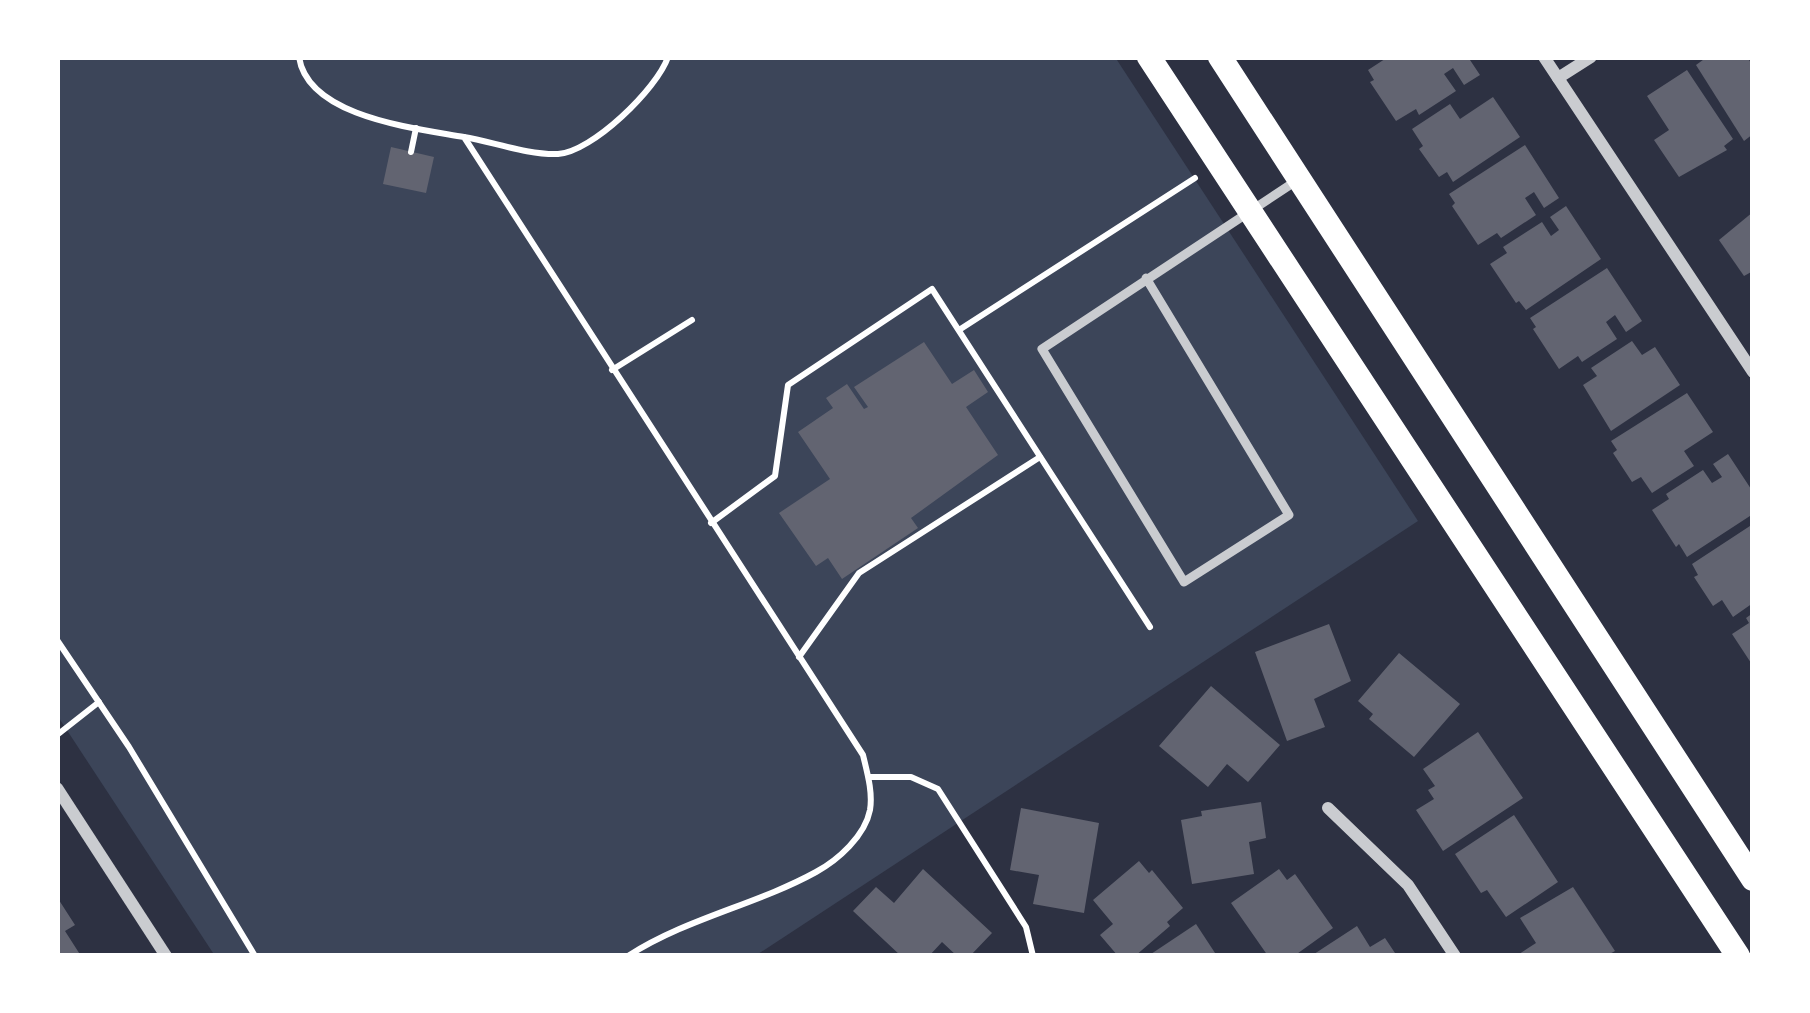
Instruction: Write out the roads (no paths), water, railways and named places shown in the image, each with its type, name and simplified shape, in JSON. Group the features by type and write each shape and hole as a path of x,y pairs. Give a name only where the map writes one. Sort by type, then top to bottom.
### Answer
{"main road":[{"path":"1149,57 1738,956"},
{"path":"1220,57 1753,879"}],"street":[{"path":"1544,57 1753,371"},
{"path":"1558,78 1591,57"},
{"path":"57,788 161,954"},
{"path":"1328,808 1408,885 1455,956"}],"lane":[{"path":"1146,278 1288,514 1184,582 1042,349 1146,278 1299,179"}]}
